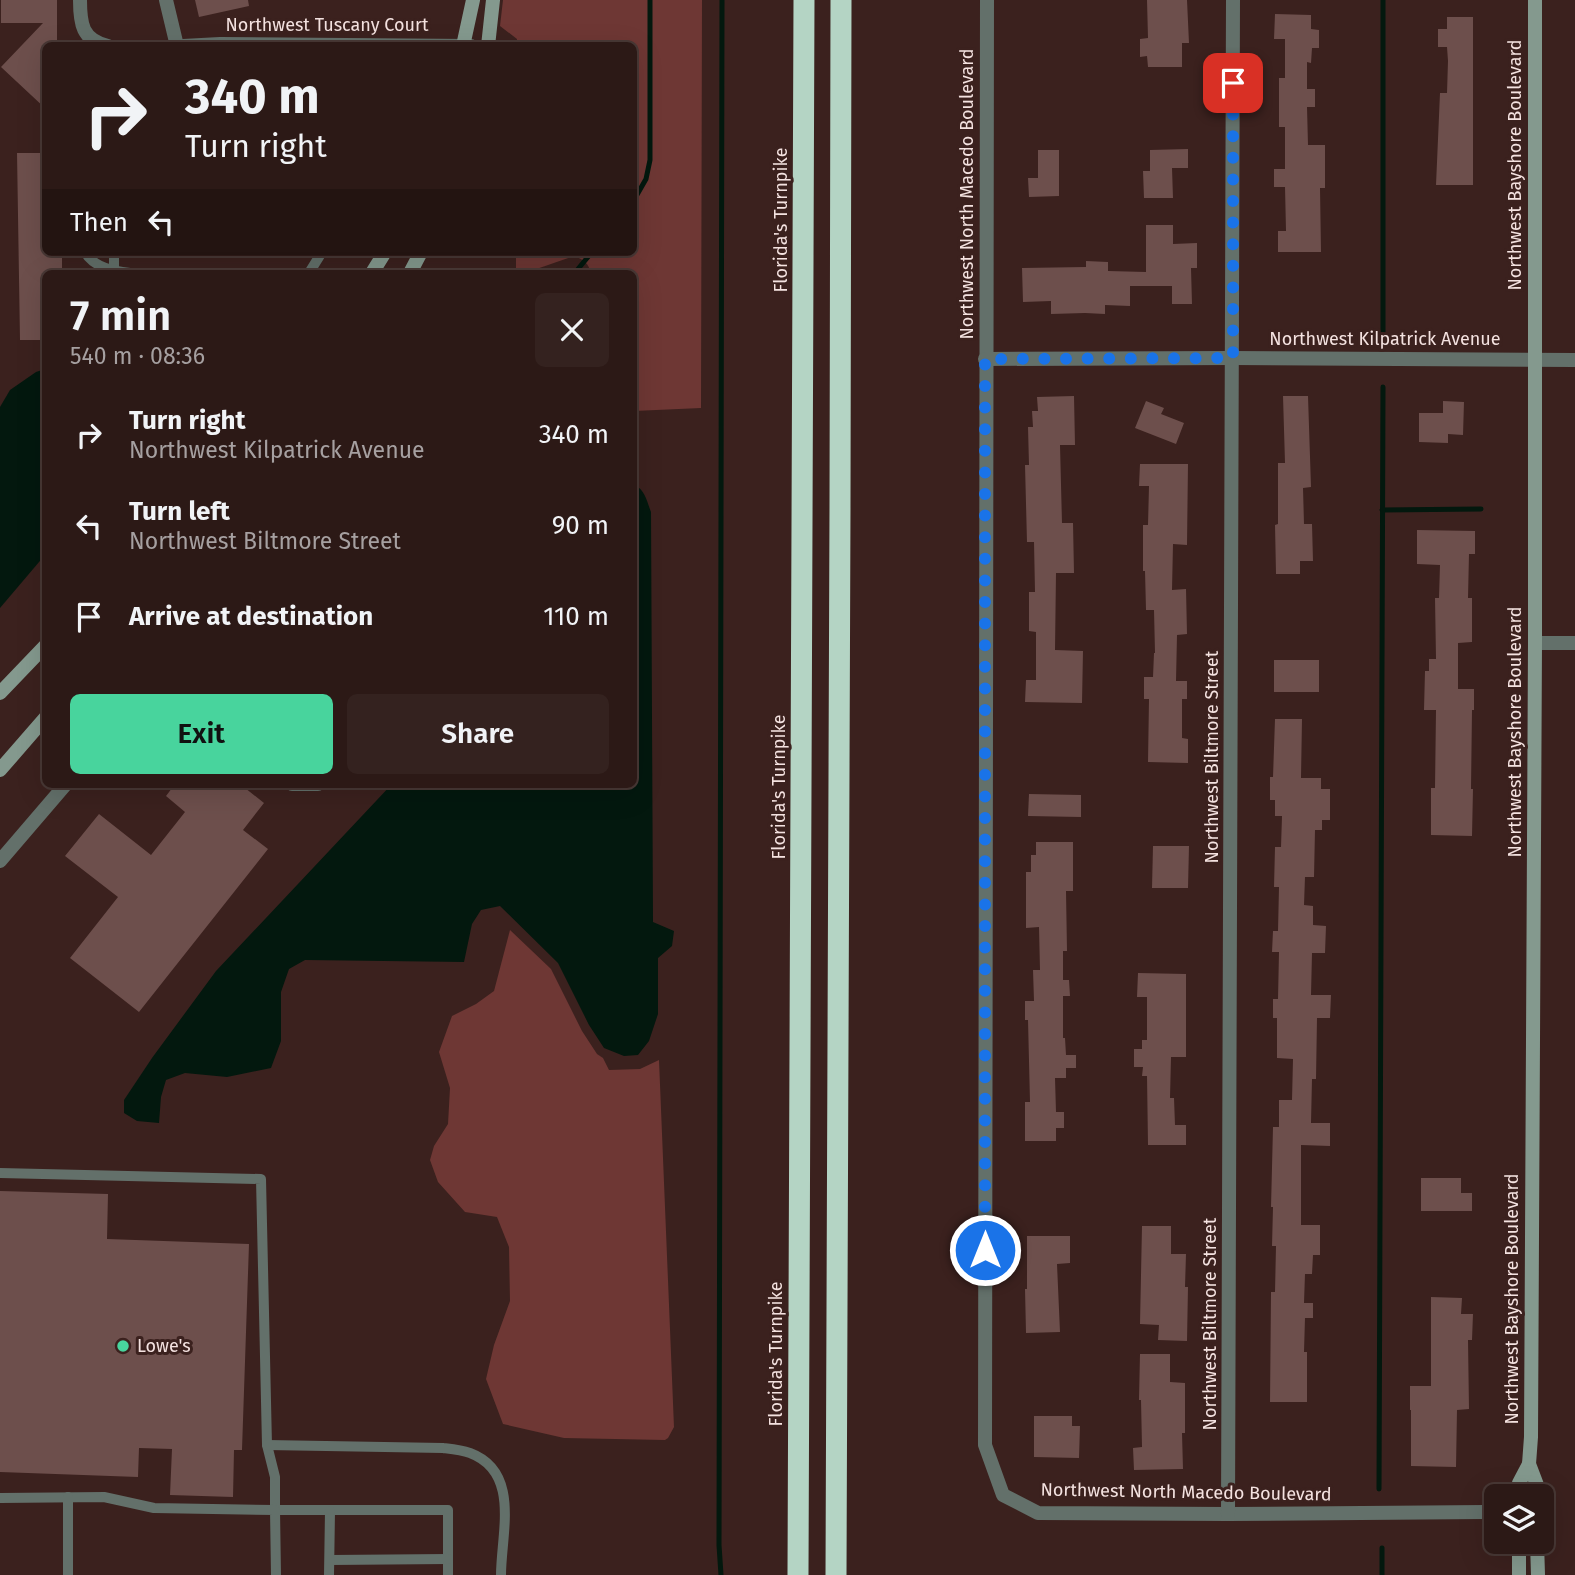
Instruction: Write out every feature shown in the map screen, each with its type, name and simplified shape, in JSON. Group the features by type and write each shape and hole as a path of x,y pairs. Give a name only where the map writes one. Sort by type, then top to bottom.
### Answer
{"highway":[{"name":"Florida's Turnpike","path":"798,1575 804,0"},
{"path":"836,1575 841,0"}],"main road":[{"path":"464,42 473,0"},
{"path":"489,42 494,0"},
{"name":"Northwest Bayshore Boulevard","path":"1519,1484 1529,1464 1531,1437 1535,0"},
{"path":"0,693 42,649"},
{"path":"0,770 42,722"},
{"name":"Northwest Bayshore Boulevard","path":"1529,1464 1537,1484"},
{"path":"1519,1554 1519,1575"},
{"path":"1538,1554 1538,1575"}],"street":[{"path":"80,0 83,30 97,42"},
{"path":"166,0 176,42"},
{"name":"Northwest North Macedo Boulevard","path":"987,0 985,1445 1003,1495 1038,1513 1484,1512"},
{"name":"Northwest Biltmore Street","path":"1228,1514 1233,0"},
{"name":"Northwest Kilpatrick Avenue","path":"985,359 1575,360"},
{"path":"1535,643 1575,643"},
{"path":"0,861 63,788"}],"lane":[{"path":"88,256 112,270"},
{"path":"0,1173 261,1179 267,1445 275,1477 276,1575"},
{"path":"267,1445 443,1448 471,1454 493,1468 500,1481 505,1507 500,1575"},
{"path":"68,1497 68,1575"},
{"path":"0,1498 104,1497 154,1508 448,1510 448,1575"},
{"path":"329,1575 330,1511"},
{"path":"330,1560 448,1559"}],"shaded area":[{"path":"503,0 702,0 701,408 637,411 637,270 590,270 585,262 574,256 637,256 637,42 517,42 517,39 500,26"},
{"path":"516,256 574,256 534,270 516,270"},
{"path":"42,370 42,559 0,608 0,407 10,390"},
{"path":"638,487 651,512 653,922 674,931 672,946 658,958 658,1014 649,1041 638,1055 624,1056 604,1048 589,1025 558,963 500,906 481,910 472,924 464,962 305,960 289,969 281,992 281,1041 271,1068 227,1077 185,1073 166,1080 161,1097 159,1123 137,1121 124,1113 124,1100 216,971 388,788 637,788"},
{"path":"510,930 551,969 582,1031 609,1070 640,1069 659,1060 674,1427 665,1440 564,1438 503,1424 486,1379 494,1345 510,1301 509,1247 497,1217 465,1212 438,1182 430,1160 434,1146 448,1124 450,1088 439,1052 452,1016 494,991"}],"building":[{"path":"1,0 57,0 57,42 42,42 42,105 1,67 43,23 1,23"},
{"path":"195,0 248,0 249,6 199,17"},
{"path":"1147,0 1187,0 1189,43 1182,43 1182,67 1148,67 1147,56 1140,57 1140,39 1148,38"},
{"path":"1275,14 1311,15 1311,29 1319,30 1319,48 1312,48 1311,63 1307,62 1307,89 1315,89 1315,107 1307,107 1308,145 1325,145 1325,188 1320,188 1321,252 1278,252 1278,231 1286,231 1285,187 1274,187 1274,169 1285,169 1285,127 1279,127 1279,78 1285,78 1285,39 1274,39"},
{"path":"1447,17 1473,17 1473,185 1436,185 1440,93 1447,93 1448,61 1447,47 1438,47 1438,29 1447,29"},
{"path":"1188,149 1188,168 1172,168 1173,198 1144,198 1143,171 1150,171 1150,150"},
{"path":"1038,150 1059,150 1059,196 1029,197 1028,178 1038,178"},
{"path":"17,153 42,153 42,256 62,256 62,270 42,270 42,340 20,340"},
{"path":"1146,225 1173,225 1173,244 1197,243 1197,268 1191,268 1192,304 1172,304 1172,286 1130,286 1130,306 1105,305 1105,314 1051,314 1051,301 1023,302 1022,268 1086,267 1086,261 1108,262 1108,271 1146,272"},
{"path":"1074,396 1075,445 1060,445 1062,523 1073,523 1074,573 1056,573 1055,650 1083,651 1082,703 1025,702 1026,680 1036,680 1036,632 1029,631 1029,592 1035,592 1034,542 1027,542 1025,465 1029,465 1028,427 1033,427 1032,411 1038,411 1037,397"},
{"path":"1283,396 1308,396 1311,487 1303,488 1304,524 1312,524 1313,561 1300,561 1300,574 1276,574 1278,463 1285,463"},
{"path":"1146,401 1164,408 1161,414 1184,423 1176,444 1135,428"},
{"path":"1443,401 1464,402 1463,435 1448,434 1448,443 1419,442 1419,413 1443,413"},
{"path":"1140,464 1188,464 1187,545 1173,544 1172,590 1186,589 1187,634 1177,635 1176,681 1187,681 1187,699 1182,699 1182,738 1188,739 1188,763 1148,762 1149,699 1144,699 1144,677 1153,677 1154,610 1146,610 1143,525 1148,525 1149,486 1139,486"},
{"path":"1417,530 1475,531 1475,554 1469,554 1468,598 1472,598 1472,642 1458,643 1458,689 1474,689 1472,836 1431,835 1431,788 1435,788 1436,710 1424,710 1425,671 1429,671 1429,659 1436,659 1435,598 1439,598 1440,565 1417,564"},
{"path":"1274,660 1319,660 1319,692 1274,692"},
{"path":"1275,719 1302,719 1301,778 1321,778 1321,789 1330,789 1330,820 1322,820 1322,830 1315,830 1314,877 1305,877 1304,905 1313,906 1313,925 1326,926 1325,953 1312,953 1311,995 1331,995 1330,1018 1317,1018 1316,1079 1312,1079 1311,1123 1330,1123 1330,1146 1301,1145 1301,1225 1320,1225 1320,1255 1313,1255 1312,1274 1305,1274 1304,1303 1313,1303 1313,1318 1305,1318 1307,1402 1270,1402 1271,1292 1275,1292 1276,1246 1272,1246 1271,1207 1273,1127 1279,1127 1279,1100 1292,1100 1293,1059 1277,1058 1277,1018 1273,1018 1273,999 1278,999 1279,952 1272,952 1273,931 1278,931 1279,887 1274,887 1275,847 1281,847 1282,816 1275,816 1275,800 1270,800"},
{"path":"172,788 245,788 264,803 243,830 268,849 139,1012 70,958 118,897 65,856 99,814 151,855 185,812 166,796"},
{"path":"1029,794 1081,795 1081,817 1028,816"},
{"path":"1036,842 1073,842 1073,891 1066,891 1067,951 1063,951 1063,980 1069,980 1070,996 1063,996 1063,1038 1066,1055 1076,1055 1076,1068 1066,1068 1066,1078 1055,1078 1056,1112 1064,1112 1064,1128 1056,1128 1056,1141 1025,1141 1025,1102 1030,1102 1025,1001 1034,1001 1033,970 1040,970 1039,927 1026,928 1026,872 1031,872 1031,855 1036,855"},
{"path":"1153,846 1189,846 1188,888 1152,888"},
{"path":"1138,973 1186,974 1186,1057 1171,1057 1170,1098 1174,1098 1175,1125 1186,1125 1186,1145 1148,1145 1147,1076 1142,1076 1143,1067 1134,1067 1134,1049 1142,1049 1142,1040 1147,1040 1147,997 1137,997"},
{"path":"1421,1178 1461,1178 1461,1193 1472,1193 1472,1211 1421,1211"},
{"name":"Lowe's","path":"0,1191 108,1194 107,1239 249,1244 242,1450 234,1450 233,1497 170,1495 172,1449 139,1448 138,1477 0,1472"},
{"path":"1142,1226 1171,1226 1171,1254 1186,1254 1187,1341 1158,1340 1159,1325 1140,1324"},
{"path":"1027,1236 1070,1236 1070,1263 1057,1264 1060,1332 1026,1333"},
{"path":"1431,1297 1462,1298 1461,1314 1473,1314 1472,1340 1468,1340 1469,1409 1457,1410 1456,1467 1411,1466 1410,1386 1431,1386"},
{"path":"1140,1354 1170,1354 1170,1382 1185,1383 1183,1469 1134,1470 1133,1448 1142,1447"},
{"path":"1034,1416 1072,1416 1072,1426 1080,1426 1079,1458 1034,1457"}],"waterway":[{"path":"637,195 646,179 650,160 650,0"},
{"path":"721,1575 722,0"},
{"path":"1383,0 1383,333"},
{"path":"578,269 589,256"},
{"path":"1379,1489 1383,387"},
{"path":"1382,510 1481,509"},
{"path":"1382,1548 1382,1575"}],"place":[{"name":"Lowe's","path":"123,1346"}],"route":[{"path":"985,1250 985,359 1233,358 1233,83"}]}
